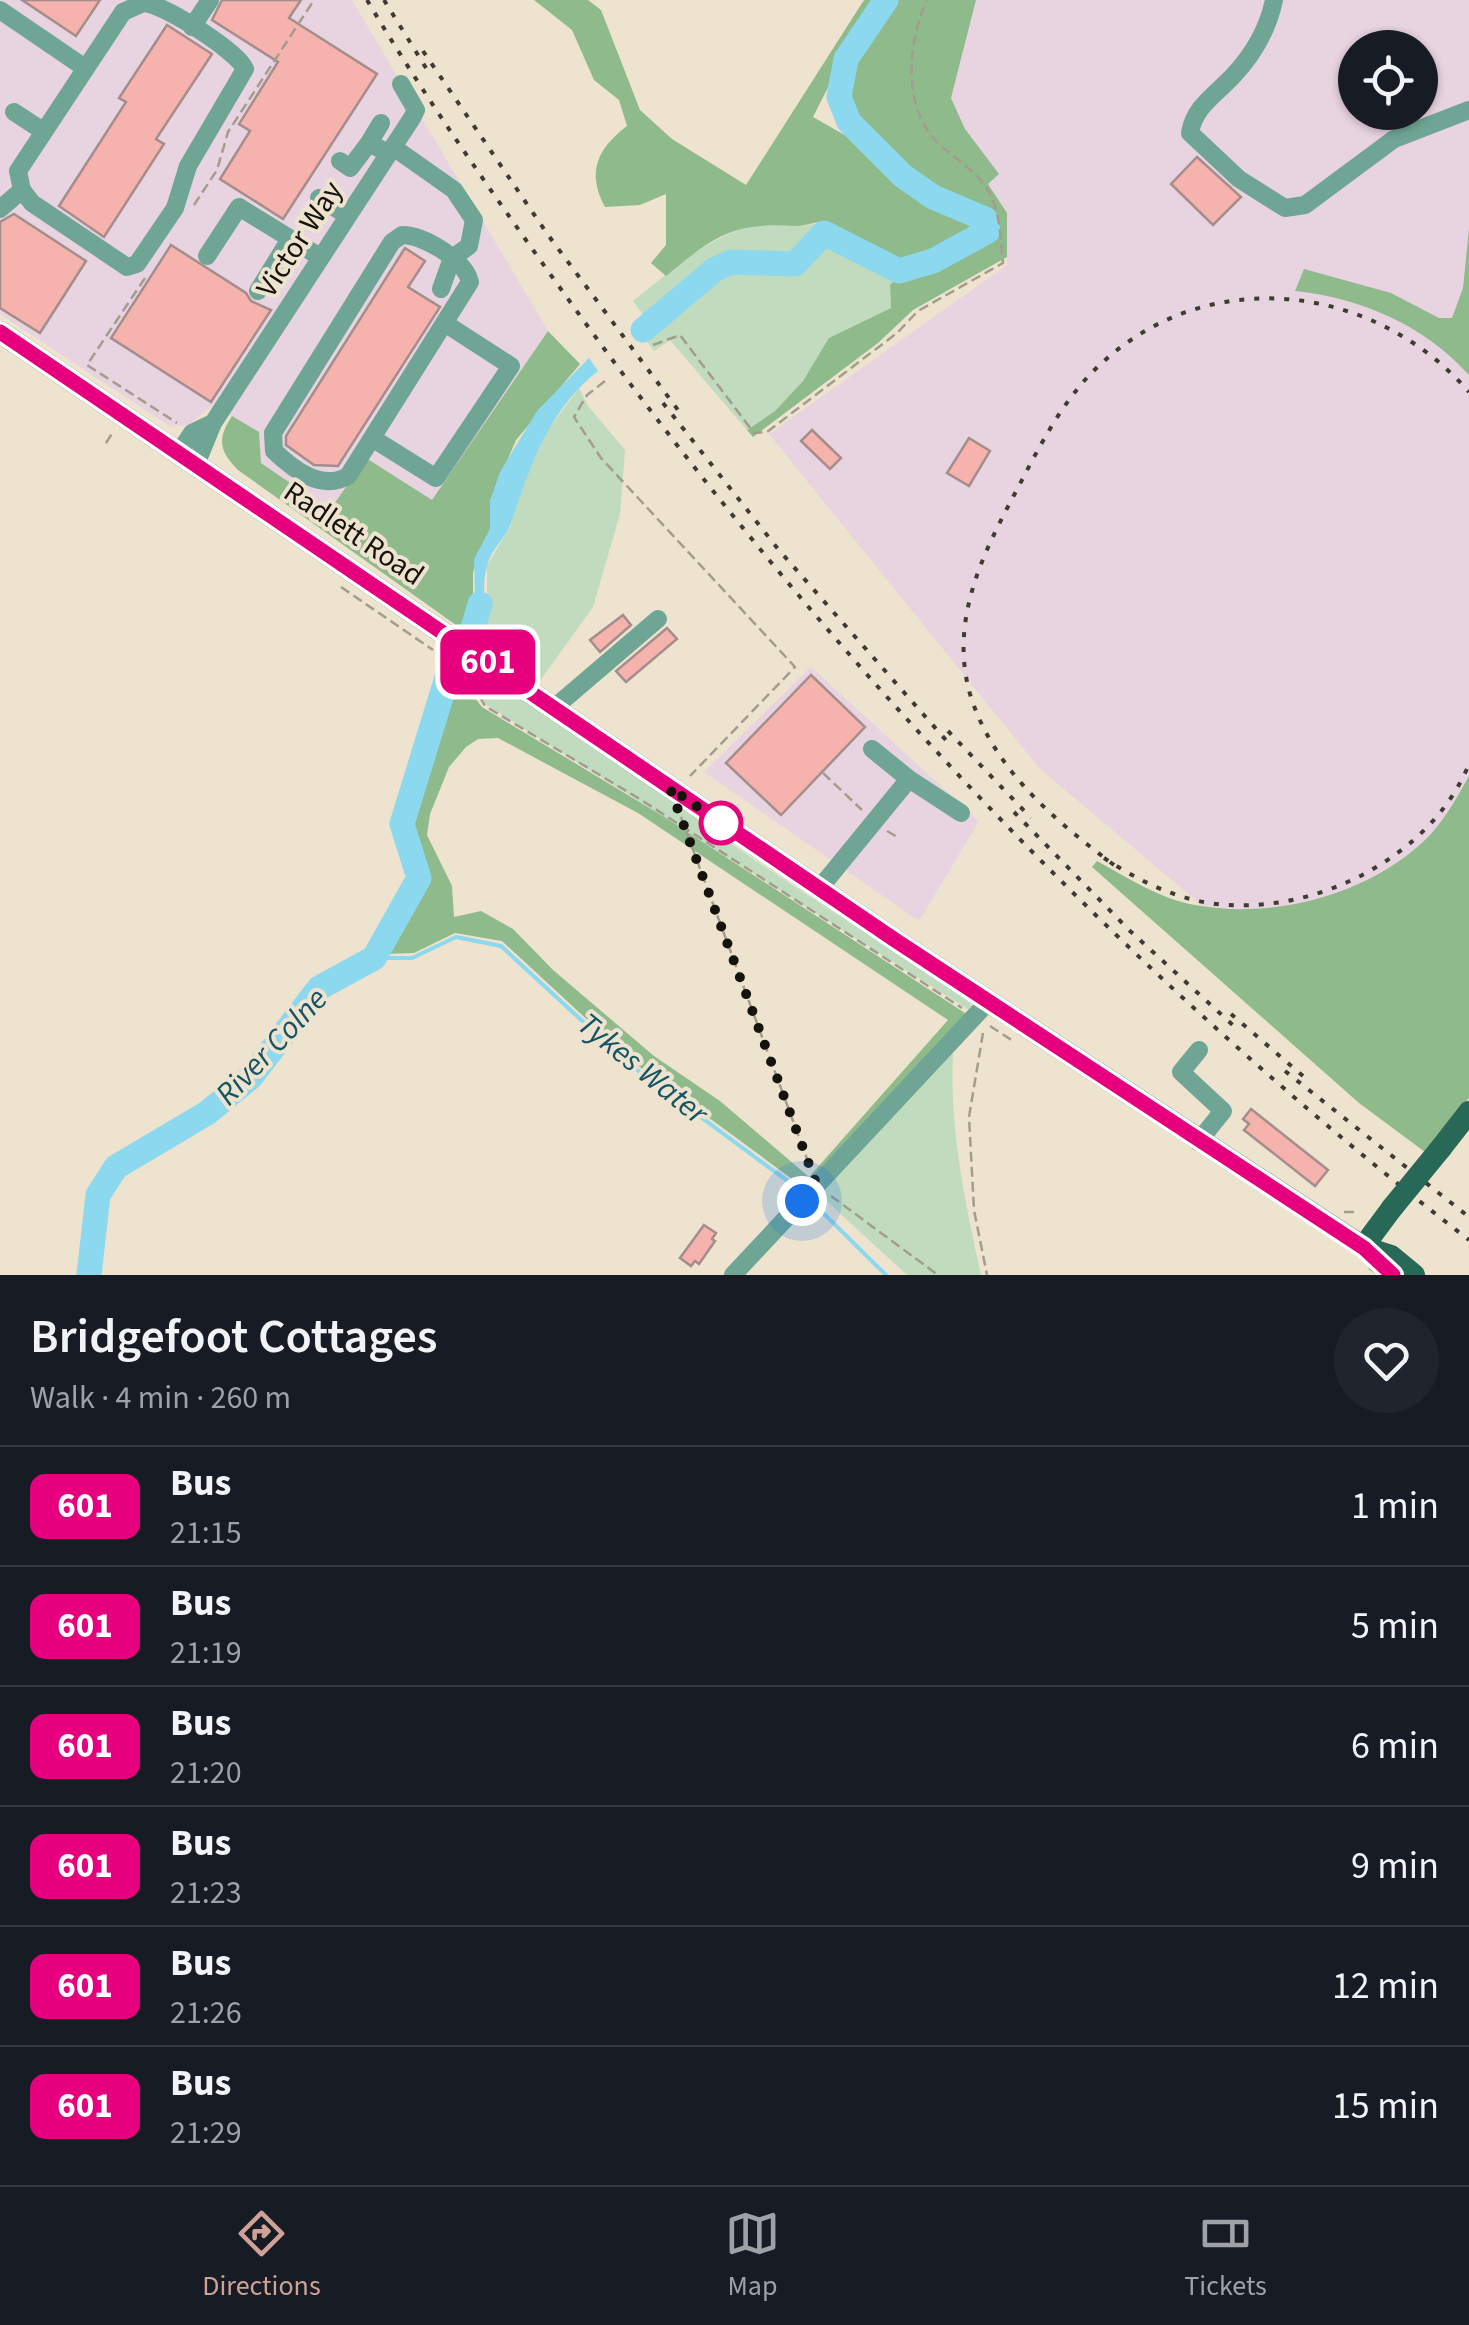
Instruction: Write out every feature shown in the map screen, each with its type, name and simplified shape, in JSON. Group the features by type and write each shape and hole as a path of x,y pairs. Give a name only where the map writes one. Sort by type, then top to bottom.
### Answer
{"main road":[{"name":"Radlett Road","path":"0,332 190,449 453,638 472,663 555,707 675,798 820,890 981,1009 1364,1248"},
{"path":"1364,1248 1469,1112"},
{"path":"1364,1248 1393,1275"},
{"path":"1364,1248 1391,1256 1414,1275"}],"street":[{"path":"192,27 210,0"},
{"path":"1274,0 1270,22 1252,52 1198,110 1190,133 1240,179 1286,208 1305,205 1394,139 1469,110"},
{"path":"151,3 240,60 244,69 188,166 175,208 136,264 118,262 49,216 22,190 18,171 85,68 132,6 151,3"},
{"path":"0,10 85,68"},
{"name":"Victor Way","path":"190,449 213,424 416,110 401,84"},
{"path":"14,112 43,130"},
{"path":"340,161 350,168 380,123"},
{"path":"369,143 390,150 454,190 470,210 474,220 468,246 452,258 442,289"},
{"path":"0,209 22,190"},
{"path":"320,198 347,215"},
{"path":"207,256 240,207 320,257"},
{"path":"410,235 452,258 463,266 470,282 348,476 328,484 280,457 271,440 392,242 410,235"},
{"path":"258,291 290,239"},
{"path":"372,438 436,478 511,366 446,324"},
{"path":"190,449 213,424"},
{"path":"555,707 658,620"},
{"path":"872,749 909,780 960,813"},
{"path":"820,890 909,780"},
{"path":"733,1275 981,1009"},
{"path":"1198,1142 1223,1110 1181,1072 1199,1050"}],"path":[{"path":"184,219 217,170 228,132 314,0"},
{"path":"652,346 680,335 754,433 767,432 897,333 918,311 1003,263 998,212 986,186 931,136 910,91 919,17 927,0"},
{"path":"152,268 87,365 190,449"},
{"path":"605,382 587,396 574,417 601,458 795,666 675,798 810,1193 938,1275"},
{"path":"472,663 484,706 981,1009 969,1117 974,1210 987,1275"},
{"path":"823,774 898,838"}],"shaded area":[{"path":"0,0 352,0 548,331 433,500 331,510 261,463 258,432 214,405 188,425 171,427 0,314"},
{"path":"953,0 1469,0 1469,1079 1237,935 1040,769 769,434 1007,265 1007,213 927,87"},
{"path":"811,667 979,821 919,921 704,772"}],"green space":[{"path":"534,0 588,0 601,10 640,110 672,139 746,185 864,0 883,0 842,60 813,117 848,137 915,198 942,204 976,225 974,236 902,264 828,222 756,226 712,241 666,276 651,263 666,245 666,194 640,205 605,207 596,172 602,152 627,126 619,100 594,80 572,30"},
{"path":"891,0 976,0 951,98 965,129 999,174 988,184 1007,213 1007,257 913,310 878,343 753,437 747,430 775,411 803,381 829,338 891,308 890,285 910,271 992,232 987,216 889,160 853,118 846,93 848,65"},
{"path":"768,222 801,226 827,222 902,264 901,273 890,286 891,308 830,338 803,381 775,411 747,430 670,340 654,351 635,324 644,316 633,301 713,242 748,226"},
{"path":"1469,229 1469,375 1432,342 1390,317 1344,300 1295,291 1304,269 1391,293 1439,318 1452,318 1463,288"},
{"path":"548,331 580,364 516,440 490,501 490,529 473,572 473,610 463,630 238,470 224,451 222,438 232,416 259,432 261,463 330,510 366,458 432,500"},
{"path":"579,388 588,406 625,450 620,514 593,607 539,682 475,638 487,596 487,566 511,525 516,498 548,430"},
{"path":"471,660 756,861 970,1003 974,1013 485,704 466,673"},
{"path":"455,672 482,707 666,818 968,1015 807,1190 633,1062 502,941 455,933 414,953 381,954 424,877 404,821","holes":["498,738 638,813 948,1020 809,1177 720,1101 654,1056 553,970 513,929 481,911 454,917 452,886 427,835 430,814 449,767 478,739"]},
{"path":"1469,776 1469,1098 1425,1152 1359,1103 1092,867 1097,861 1157,893 1195,905 1257,909 1321,898 1381,873 1407,855 1431,834"},
{"path":"953,1052 956,1136 981,1275 907,1275 820,1195"}],"water":[{"path":"589,358 598,371 566,403 543,440 509,528 490,558 483,617 475,638 463,630 475,597 474,559 490,529 490,501 500,472 537,411"}],"building":[{"path":"22,0 100,0 76,36"},
{"path":"222,0 301,0 289,18 377,74 283,219 220,179 250,131 239,124 278,62 212,20"},
{"path":"167,25 212,54 156,139 164,144 104,237 59,206 126,102 119,98"},
{"path":"1197,157 1241,197 1213,225 1171,184"},
{"path":"14,214 86,261 40,333 0,308 0,222"},
{"path":"171,245 246,293 251,301 271,310 211,402 111,338"},
{"path":"405,248 425,261 408,287 440,307 338,466 314,465 286,445 286,436"},
{"path":"812,430 841,458 830,469 801,441"},
{"path":"969,438 990,451 969,486 947,473"},
{"path":"623,615 631,625 600,652 590,640"},
{"path":"667,628 677,639 626,682 616,671"},
{"path":"811,675 865,727 781,815 726,763"},
{"path":"1251,1109 1328,1170 1315,1186 1244,1130 1249,1124 1243,1119"},
{"path":"704,1225 716,1233 712,1239 715,1241 699,1264 695,1261 691,1266 680,1258"}],"waterway":[{"name":"River Colne","path":"643,330 714,270 731,262 795,264 824,233 899,271 933,261 988,231 985,219 933,197 903,176 849,122 839,97 846,59 886,0"},
{"name":"River Colne","path":"89,1275 98,1195 116,1167 207,1113 251,1077 319,988 374,958 419,878 402,824 449,671 471,635 480,604"},
{"name":"Tykes Water","path":"374,958 412,958 456,937 501,946 629,1064 801,1191"},
{"name":"Tykes Water","path":"811,1201 886,1275"}],"railway":[{"path":"367,0 413,75 563,292 661,424 870,678 981,799 1217,1029 1341,1137 1469,1240"},
{"path":"384,0 426,68"},
{"path":"423,51 548,235 678,410"},
{"path":"1114,865 1048,810 1010,769 980,721 965,668 966,617 979,569 1031,462 1076,391 1104,361 1147,330 1194,309 1243,300 1292,300 1341,309 1388,328 1431,356 1469,392"},
{"path":"663,403 778,549 952,747"},
{"path":"948,731 1031,818"},
{"path":"1104,858 1154,886 1209,903 1286,901 1325,891 1396,854 1426,828 1451,798 1469,764"},
{"path":"1014,812 1129,930 1236,1028"},
{"path":"1231,1014 1303,1076"},
{"path":"1285,1071 1469,1217"}],"bus line":[{"name":"601","path":"0,332 197,462 895,940 1364,1248 1393,1275"}],"route":[{"path":"721,823 731,830 670,788 817,1186 802,1201"}]}
